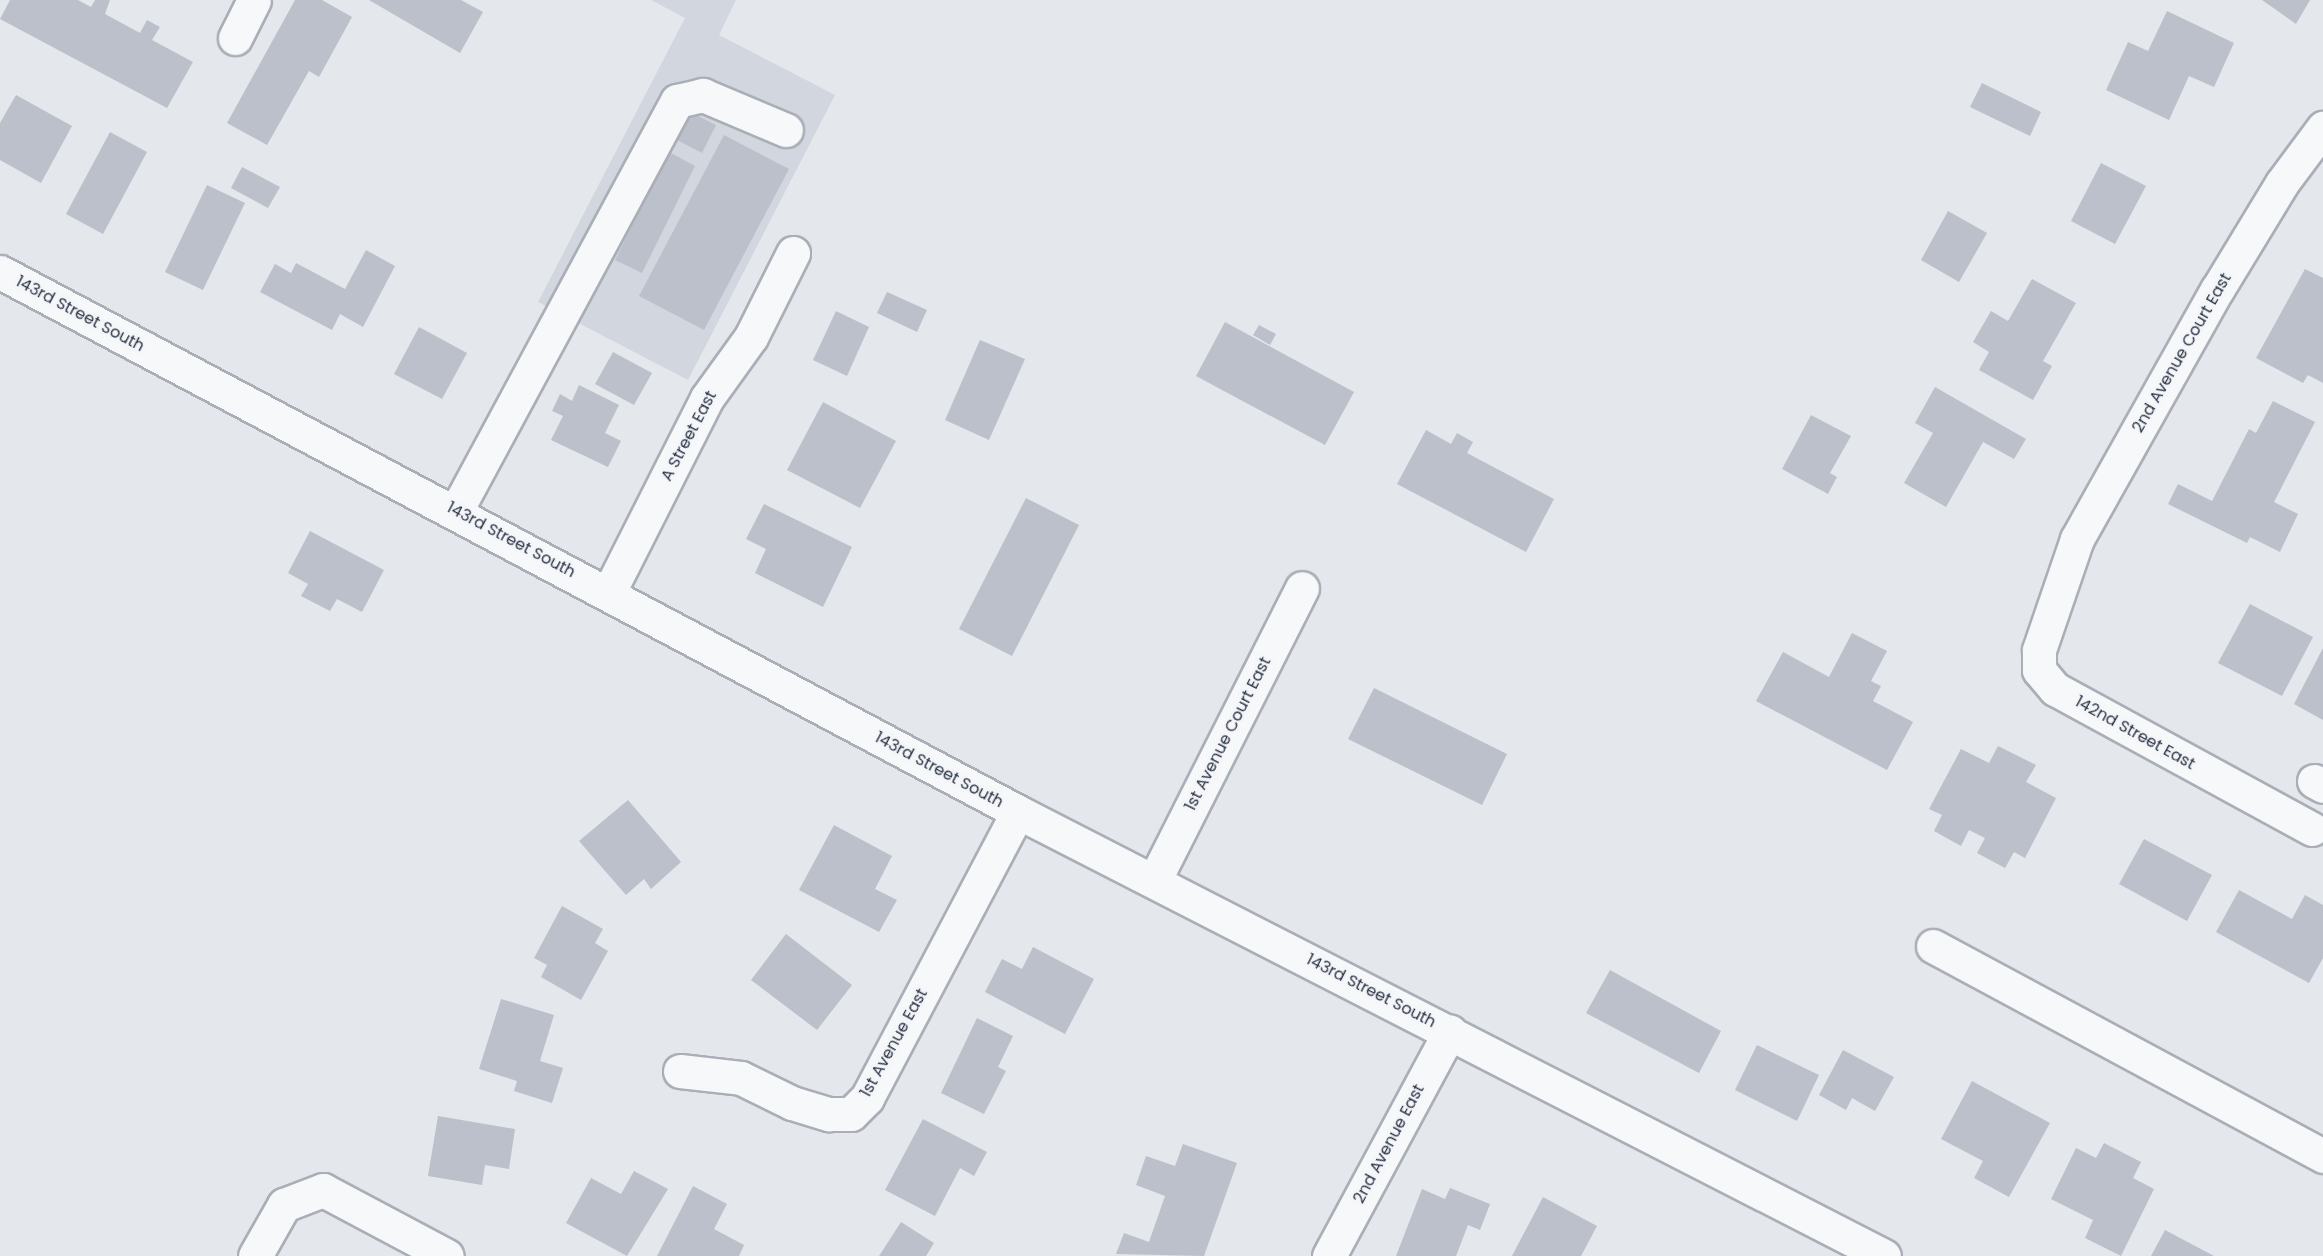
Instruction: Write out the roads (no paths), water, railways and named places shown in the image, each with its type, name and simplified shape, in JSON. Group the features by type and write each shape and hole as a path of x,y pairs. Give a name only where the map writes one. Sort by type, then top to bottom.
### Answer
{"street":[{"path":"234,38 254,0"},
{"path":"456,511 676,100 703,95 786,130"},
{"name":"2nd Avenue Court East","path":"2059,588 2077,539 2217,290 2282,183 2323,128"},
{"name":"A Street East","path":"609,592 707,398 751,337 793,253"},
{"name":"143rd Street South","path":"0,272 609,592 1018,812 1450,1031 1884,1256"},
{"name":"1st Avenue Court East","path":"1154,881 1302,588"},
{"name":"142nd Street East","path":"2059,588 2039,651 2039,670 2055,688 2312,829"},
{"name":"1st Avenue East","path":"680,1071 741,1078 792,1102 829,1114 851,1114 867,1098 1018,812"},
{"path":"1933,946 2323,1156"},
{"name":"2nd Avenue East","path":"1329,1256 1450,1031"},
{"path":"255,1256 284,1205 323,1190 447,1256"}]}
